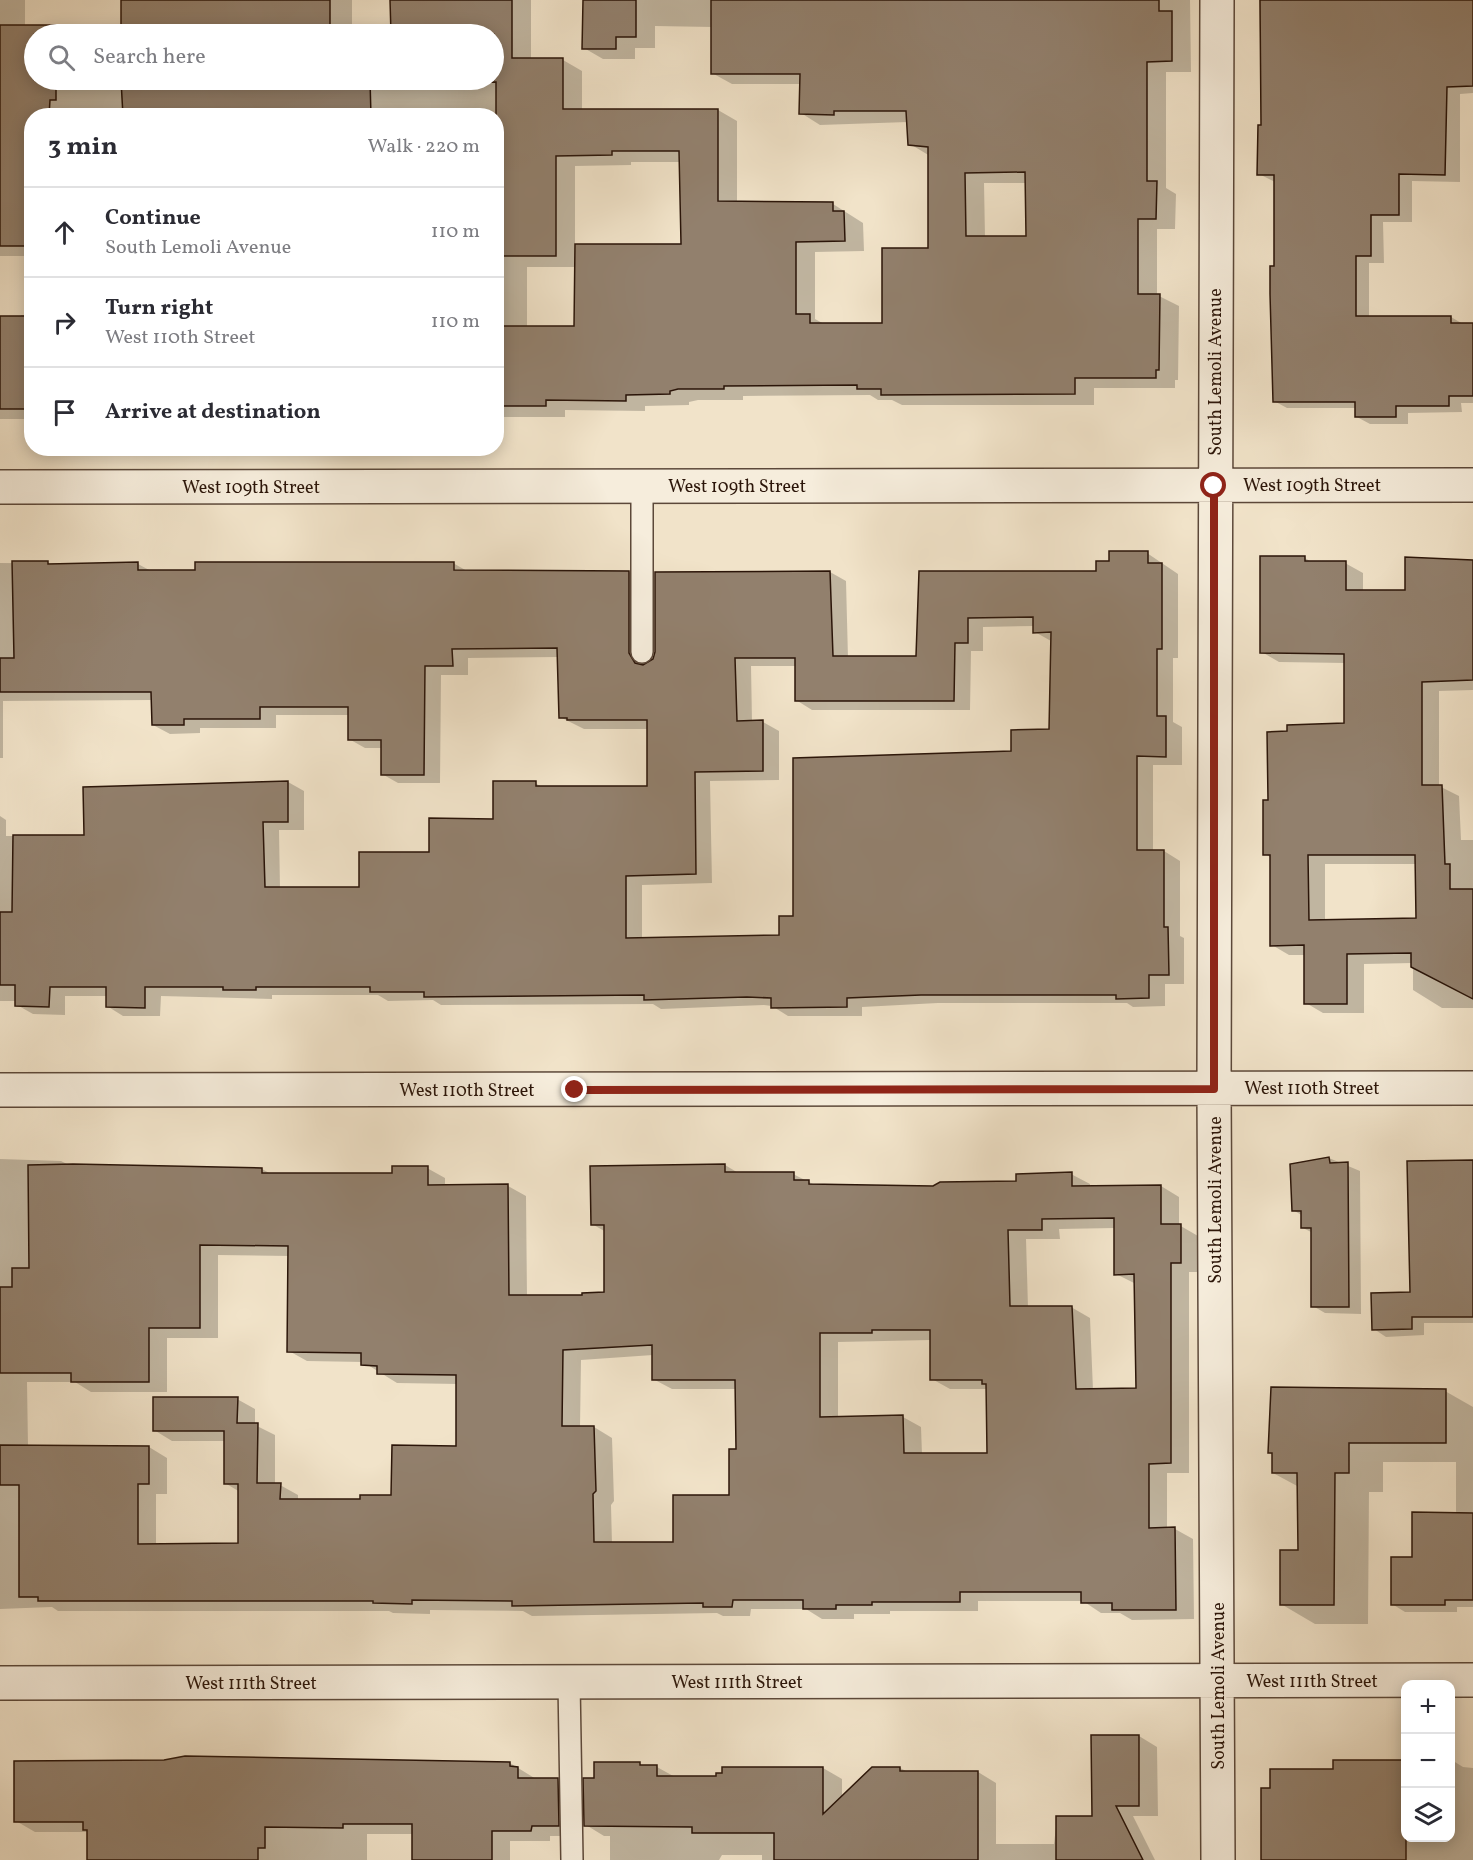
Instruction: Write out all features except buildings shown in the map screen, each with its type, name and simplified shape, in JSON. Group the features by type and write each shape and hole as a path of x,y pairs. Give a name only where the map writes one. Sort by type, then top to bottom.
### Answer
{"street":[{"name":"South Lemoli Avenue","path":"1217,0 1214,1089 1219,1681 1218,1860"},
{"name":"West 109th Street","path":"0,487 1473,485"},
{"name":"West 110th Street","path":"0,1090 1473,1088"},
{"name":"West 111th Street","path":"0,1683 1473,1680"}],"lane":[{"path":"642,486 642,652"},
{"path":"569,1682 572,1860"}],"route":[{"path":"575,1090 1214,1089 1214,486"}]}
